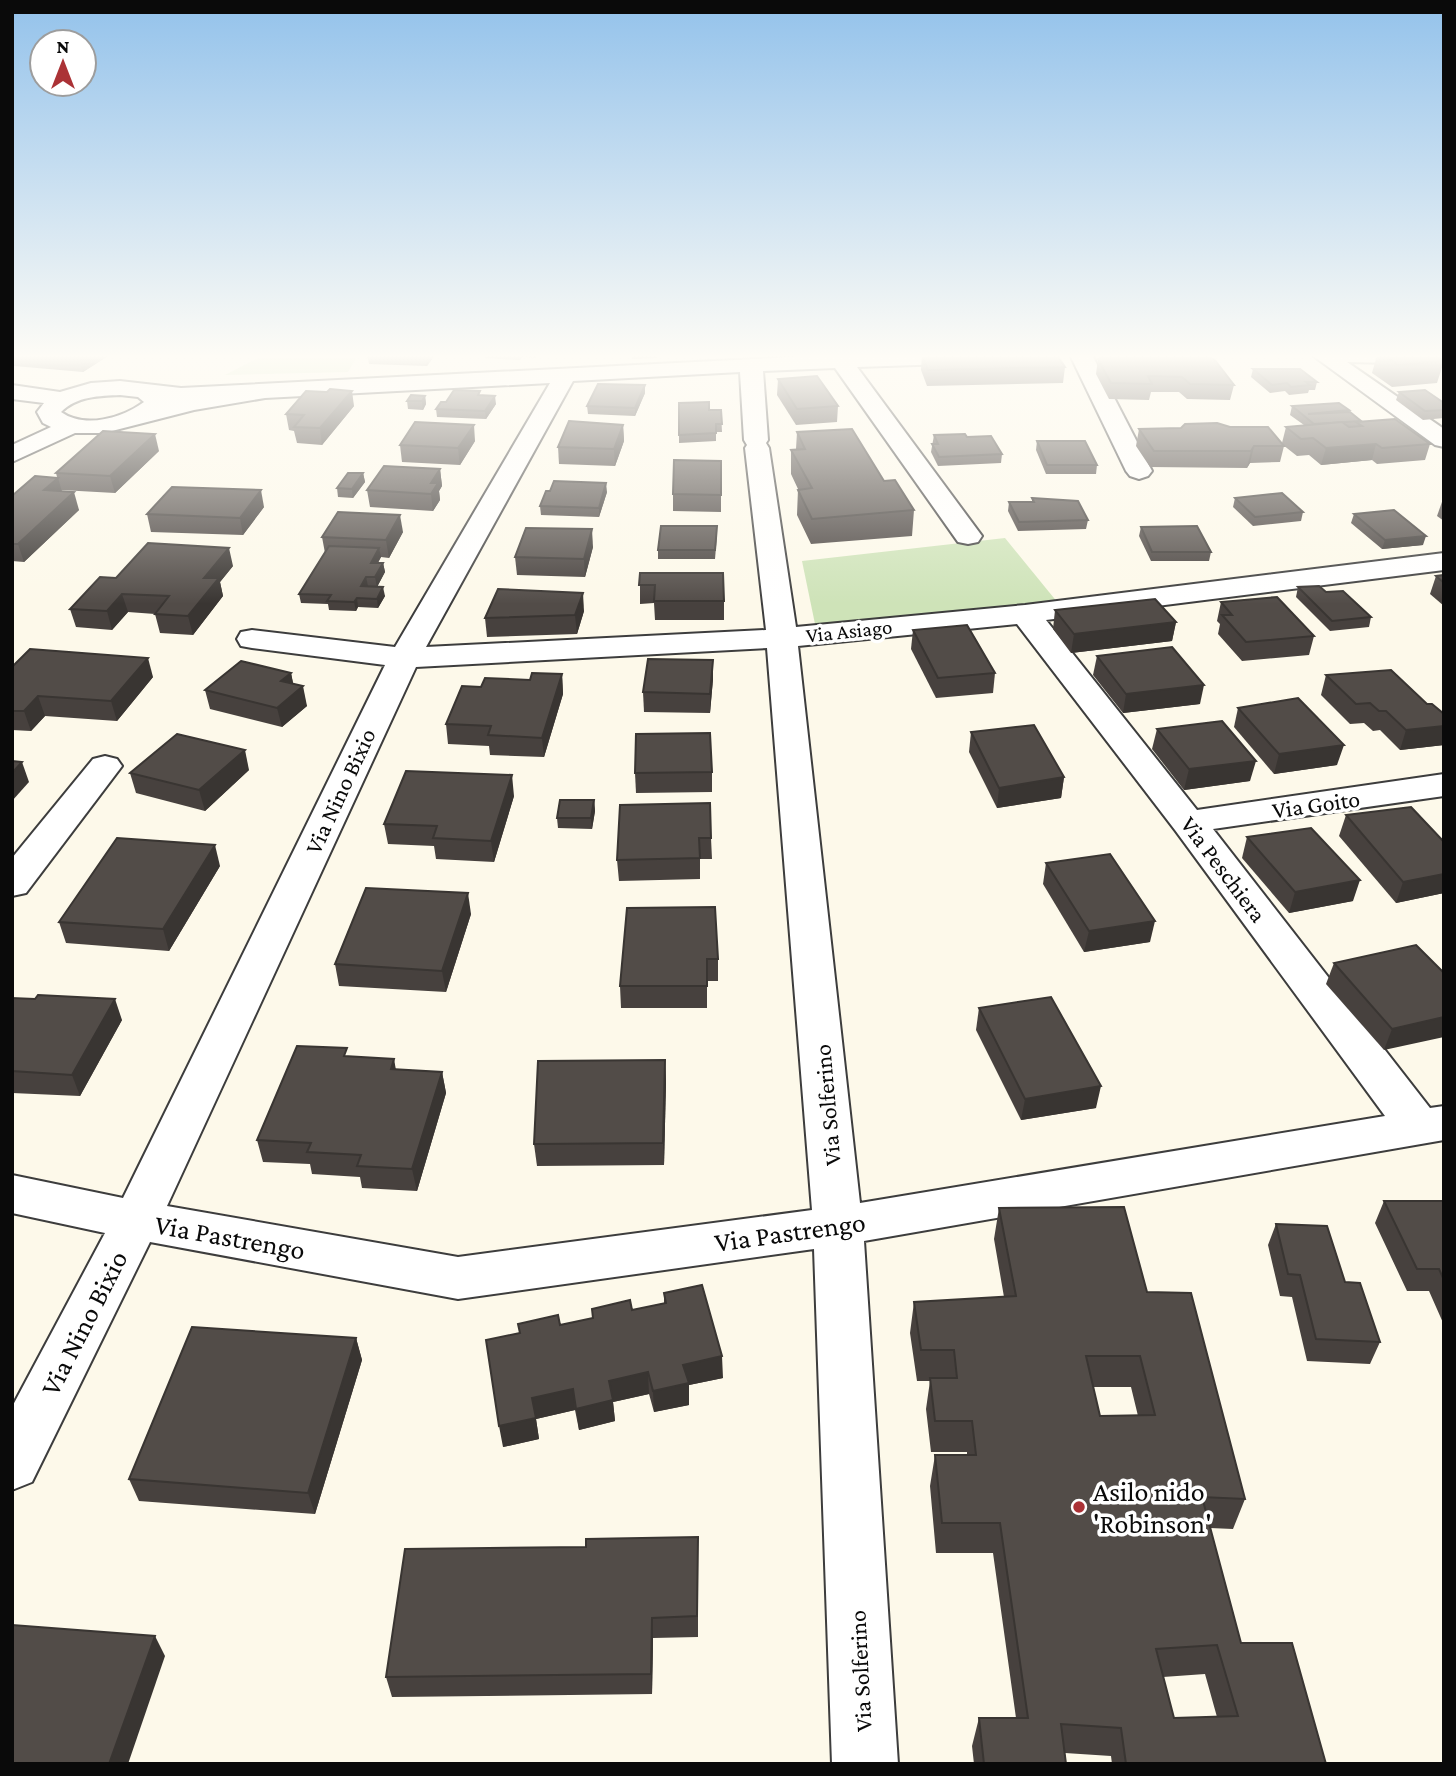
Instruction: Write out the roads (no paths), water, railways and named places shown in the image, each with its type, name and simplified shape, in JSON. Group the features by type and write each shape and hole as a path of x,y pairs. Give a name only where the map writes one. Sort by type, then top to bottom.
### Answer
{"street":[{"path":"12,455 47,438"},
{"name":"Via Nino Bixio","path":"12,1464 136,1220 404,658 539,438"},
{"name":"Via Solferino","path":"757,438 782,638 838,1226 865,1764"},
{"path":"897,438 968,536"},
{"path":"1122,438 1139,471"},
{"name":"Via Asiago","path":"252,639 404,658 782,638 1025,614 1444,561"},
{"name":"Via Peschiera","path":"1025,614 1431,1125"},
{"path":"12,884 105,766"},
{"name":"Via Goito","path":"1188,822 1444,785"},
{"name":"Via Pastrengo","path":"136,1220 458,1278 838,1226 1431,1125"},
{"name":"Via Nino Bixio","path":"12,1194 136,1220"}],"place":[{"name":"Asilo nido 'Robinson'","path":"1079,1507"}]}
